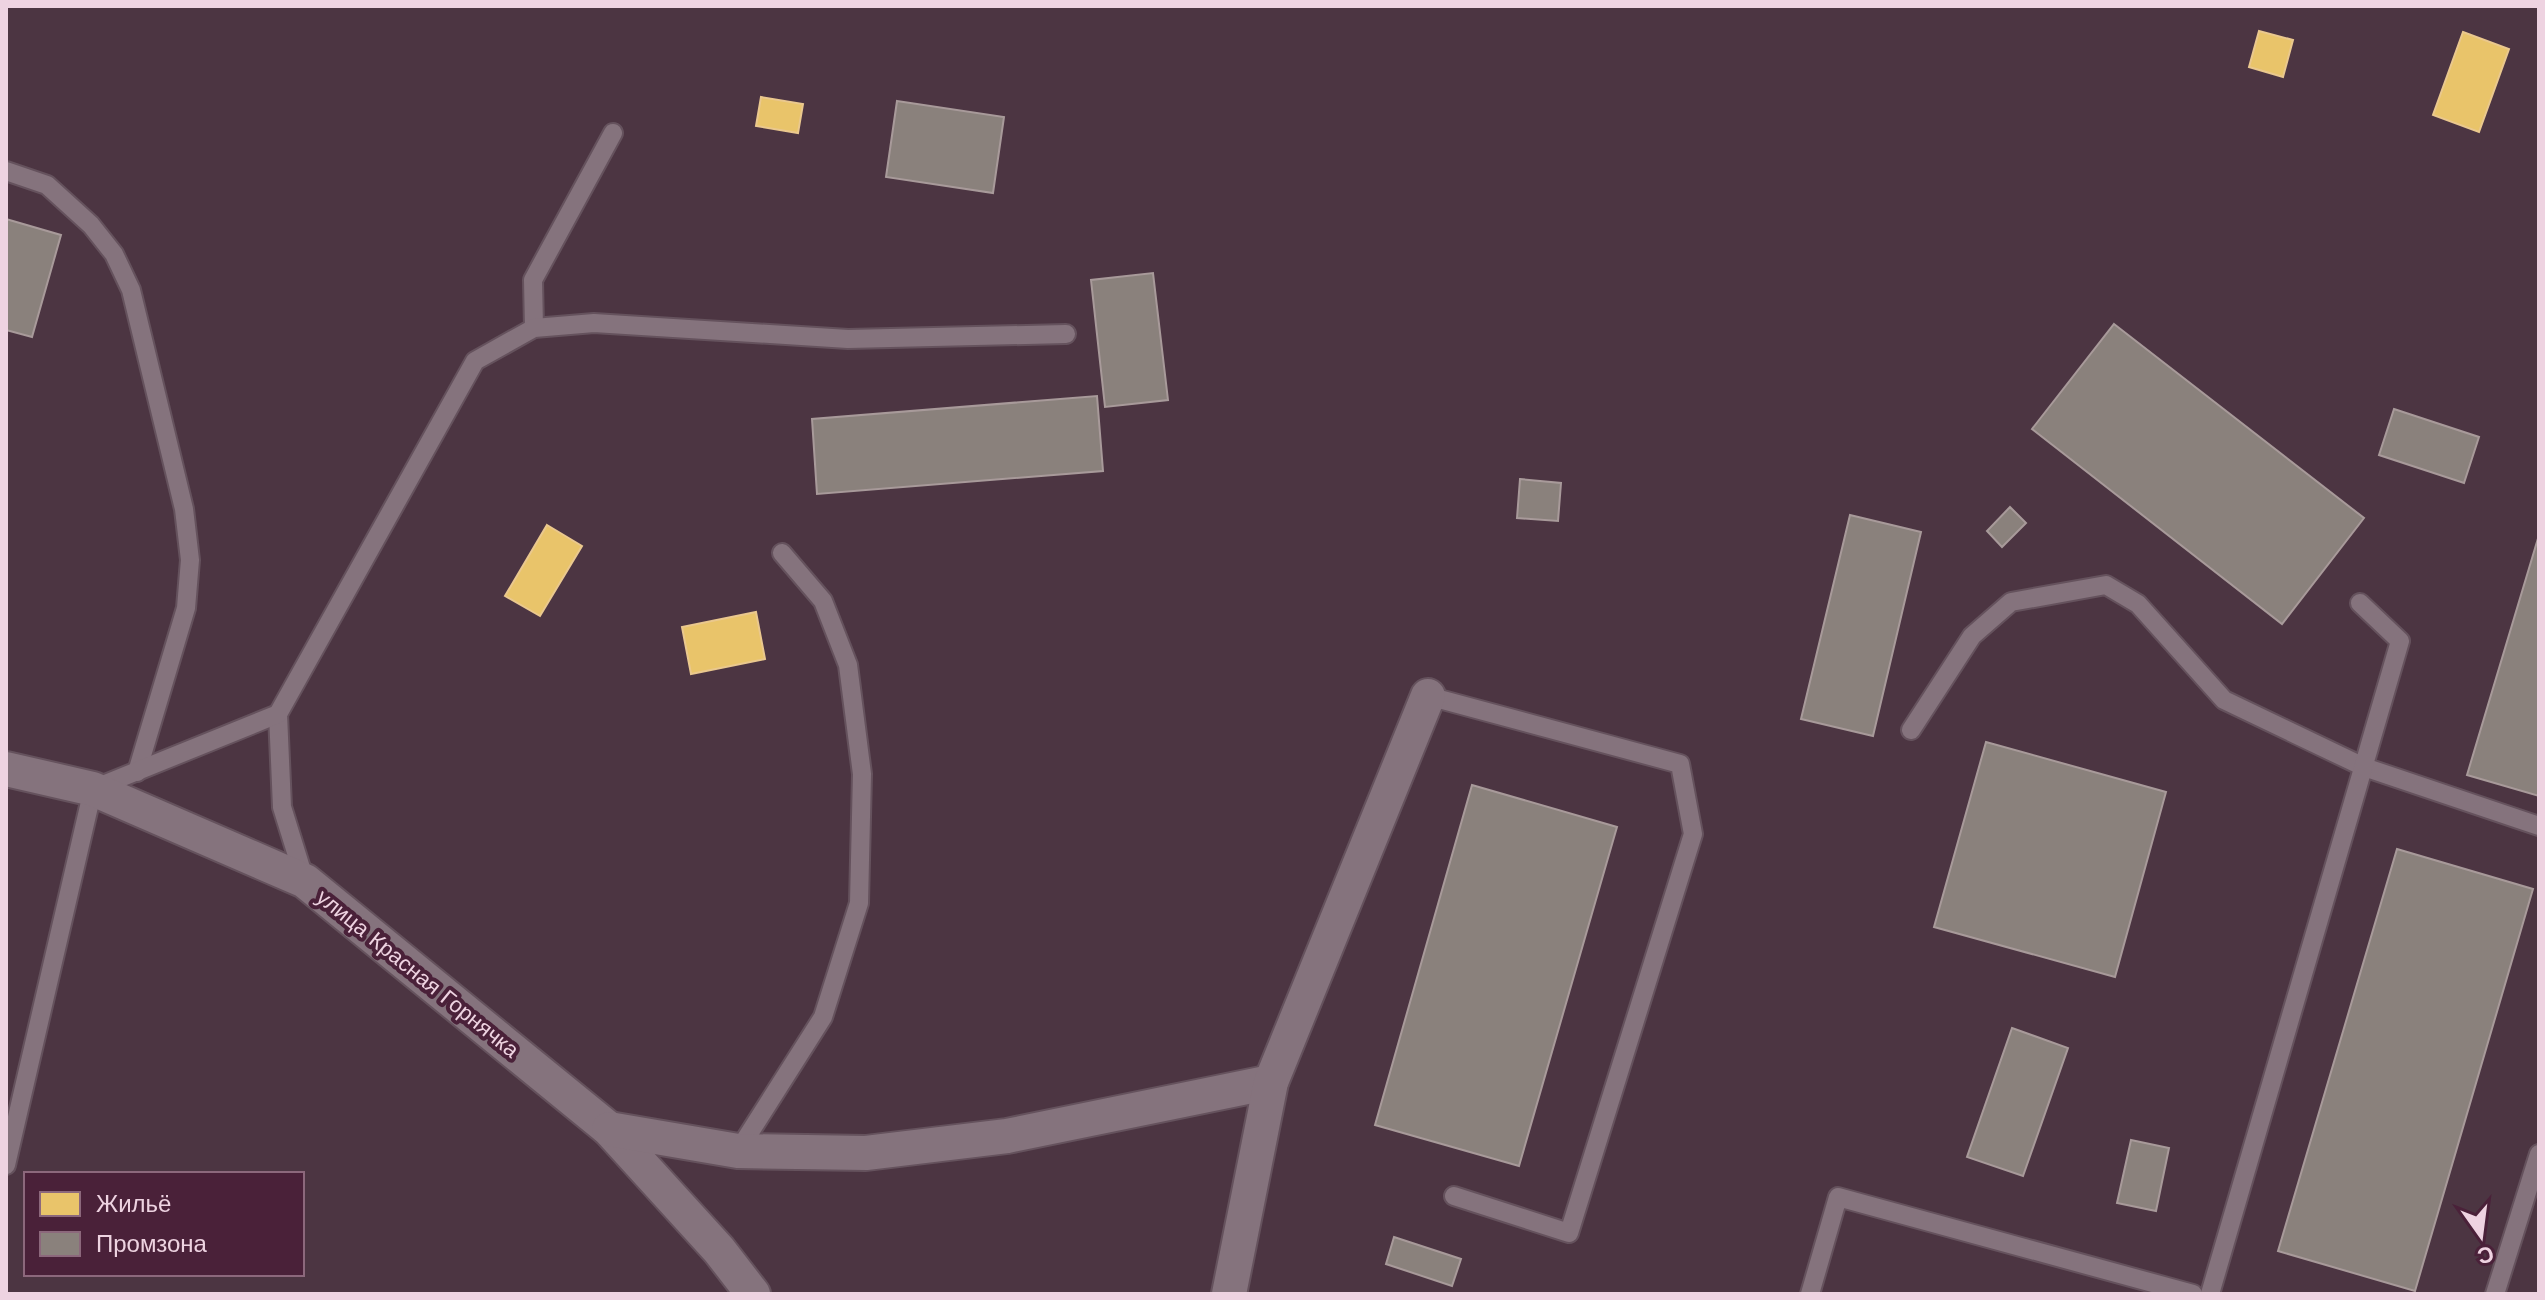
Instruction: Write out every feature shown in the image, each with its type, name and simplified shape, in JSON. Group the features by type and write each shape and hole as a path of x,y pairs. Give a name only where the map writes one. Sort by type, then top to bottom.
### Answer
{"street":[{"path":"1229,1294 1271,1082 1428,696"},
{"name":"улица Красная Горнячка","path":"6,769 93,789 305,881 609,1129 719,1250 753,1294"},
{"path":"609,1129 738,1151 866,1153 1007,1136 1271,1082"}],"lane":[{"path":"534,328 533,280 613,133"},
{"path":"6,171 47,185 91,225 114,254 131,290 184,509 190,560 186,608 137,772"},
{"path":"305,881 282,807 278,714 475,361 534,328 594,323 848,339 1066,334"},
{"path":"738,1151 823,1017 859,903 862,774 848,665 823,601 782,553"},
{"path":"1911,730 1972,636 2011,602 2106,585 2138,604 2224,700 2364,767 2539,826"},
{"path":"2210,1294 2400,641 2360,603"},
{"path":"1428,696 1680,764 1693,834 1569,1233 1454,1196"},
{"path":"6,1165 93,789 278,714"},
{"path":"2495,1294 2539,1154"},
{"path":"1810,1294 1838,1197 2193,1294"}],"building: Жильё":[{"path":"2259,31 2293,40 2283,77 2249,67"},
{"path":"2463,32 2509,49 2479,132 2433,115"},
{"path":"761,97 803,104 798,133 756,126"},
{"path":"547,525 582,546 540,616 505,596"},
{"path":"756,612 765,659 691,674 682,627"}],"building: Промзона":[{"path":"897,101 1004,117 993,193 886,177"},
{"path":"6,219 61,235 32,337 6,330"},
{"path":"1153,273 1168,400 1105,407 1091,280"},
{"path":"2114,324 2364,518 2282,624 2032,429"},
{"path":"1097,396 1103,471 817,494 812,419"},
{"path":"2394,409 2479,437 2464,483 2379,455"},
{"path":"1520,479 1561,483 1558,521 1517,518"},
{"path":"2010,507 2026,523 2002,547 1987,531"},
{"path":"1850,515 1921,532 1873,736 1801,719"},
{"path":"2539,535 2539,796 2467,775"},
{"path":"1986,742 2166,792 2115,977 1934,927"},
{"path":"1472,785 1617,827 1519,1166 1375,1125"},
{"path":"2397,849 2533,889 2415,1291 2278,1251"},
{"path":"2012,1028 2068,1048 2023,1176 1967,1157"},
{"path":"2131,1140 2169,1148 2156,1211 2117,1203"},
{"path":"1394,1237 1461,1259 1452,1286 1386,1264"}]}
